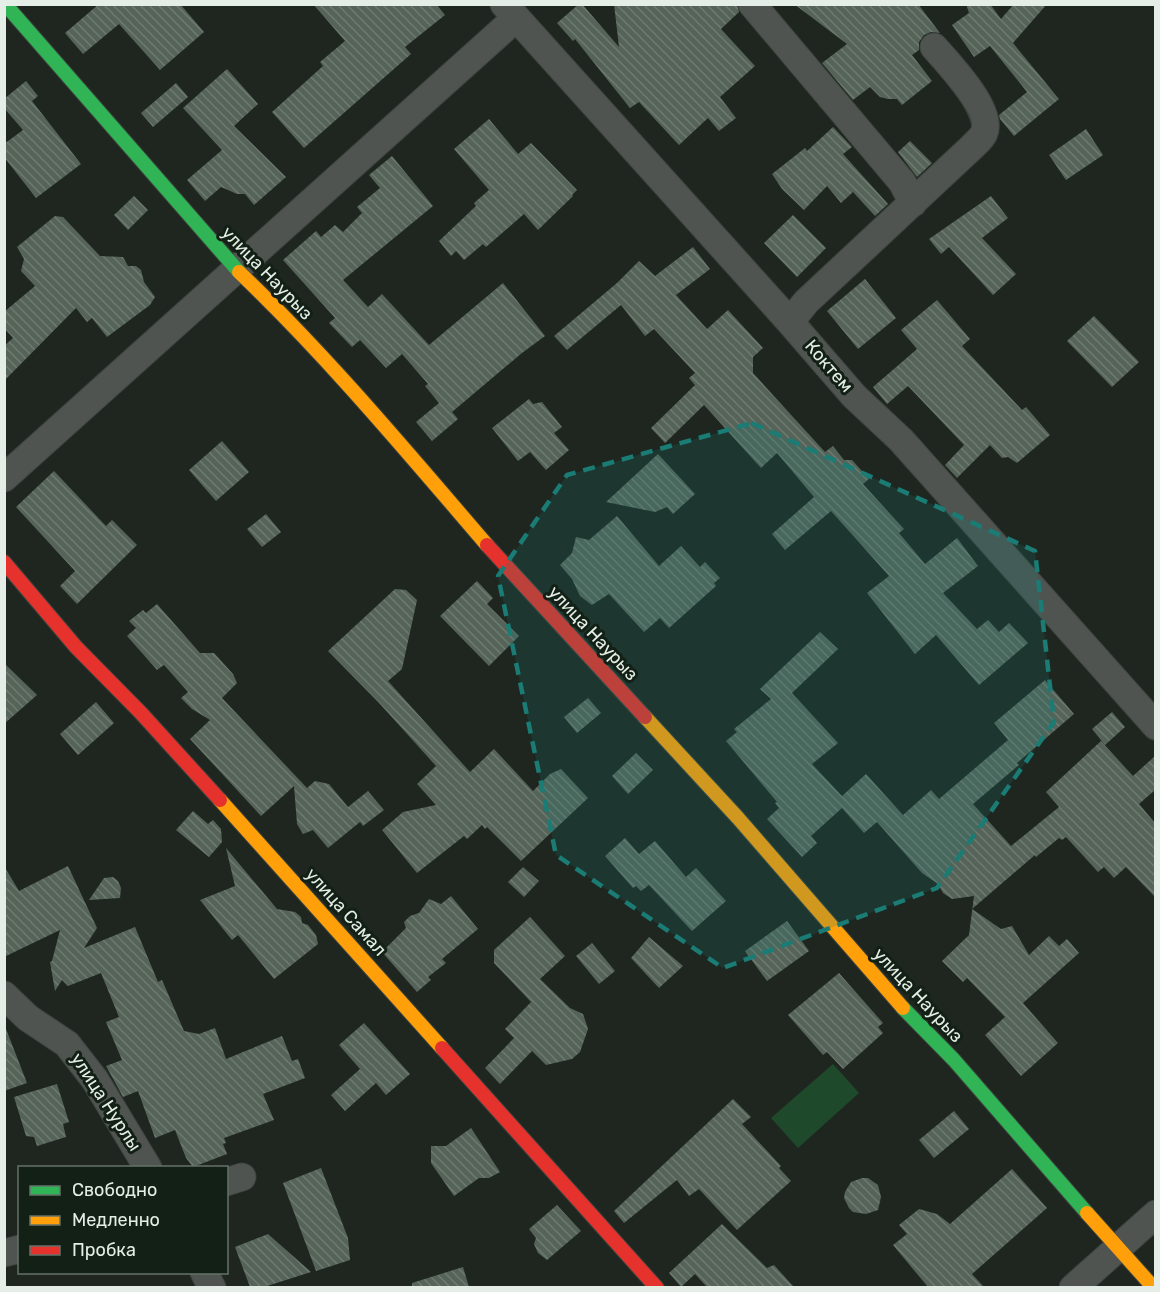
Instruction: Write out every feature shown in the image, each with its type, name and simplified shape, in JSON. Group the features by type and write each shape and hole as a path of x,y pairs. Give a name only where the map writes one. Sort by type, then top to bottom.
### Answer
{"street":[{"name":"улица Наурыз","path":"4,4 236,269 283,314 363,402 502,562 738,818 894,999 954,1060 1118,1249 1154,1287"},
{"path":"752,4 902,182 913,203"},
{"path":"4,478 236,269 510,11"},
{"name":"Коктем","path":"510,11 854,396 901,440 1155,726"},
{"path":"790,322 806,302 972,147 984,133 986,122 980,107 967,87 934,47"},
{"name":"улица Самал","path":"4,562 76,647 141,713 253,836 657,1287"},
{"name":"улица Нурлы","path":"4,995 28,1018 67,1044 96,1080 147,1166"},
{"path":"1073,1287 1155,1214"}],"highlighted area":[{"path":"752,423 1035,551 1054,722 937,888 723,968 556,855 498,576 567,475"}],"green space":[{"path":"833,1064 859,1093 798,1148 771,1118"}],"building":[{"path":"99,4 180,4 204,32 160,70 119,24 83,54 65,33"},
{"path":"313,4 436,4 445,15 405,47 411,54 304,148 272,112 323,66 320,62 345,41"},
{"path":"579,4 582,4 619,47 614,4 737,4 739,12 721,29 755,66 720,97 736,118 719,131 708,118 679,145 639,102 630,108 575,39 573,41 557,23"},
{"path":"794,4 918,4 940,33 931,32 924,35 919,42 919,50 912,55 932,81 902,105 897,99 880,97 870,87 853,100 822,63 847,44"},
{"path":"966,4 990,4 1001,19 1014,4 1047,4 1013,43 1059,99 1014,136 999,115 1027,92 990,46 974,57 952,25 969,13"},
{"path":"227,69 258,104 234,126 286,177 254,205 245,194 237,194 221,187 205,201 187,180 222,150 183,108"},
{"path":"26,81 38,96 32,101 81,164 36,198 4,157 4,144 23,130 4,108 4,99"},
{"path":"176,83 188,97 153,127 141,113"},
{"path":"489,119 518,154 531,143 577,190 538,230 524,214 486,247 483,244 464,260 456,251 451,256 439,241 476,206 474,203 489,190 454,149"},
{"path":"833,127 852,147 843,154 888,204 875,216 853,192 841,203 827,186 804,210 782,189 772,174 805,148 807,151"},
{"path":"1086,129 1103,155 1066,180 1049,155"},
{"path":"910,141 932,163 917,177 898,152"},
{"path":"392,156 433,206 343,280 368,307 382,294 429,345 503,283 545,336 452,412 458,419 432,441 416,422 439,403 425,386 428,384 402,354 386,368 360,340 352,347 329,323 335,318 283,260 316,231 321,237 335,225 343,232 362,213 357,207 380,188 369,175"},
{"path":"134,196 148,210 128,230 114,215"},
{"path":"991,196 1008,218 982,238 1016,274 993,295 949,247 941,254 929,239"},
{"path":"793,215 826,248 797,277 764,243"},
{"path":"55,216 63,217 100,256 123,257 128,266 136,266 141,270 144,282 155,297 150,305 107,337 92,318 87,322 76,308 4,381 4,346 13,338 4,328 4,312 35,286 21,271 24,259 17,247"},
{"path":"693,247 710,269 676,295 707,329 728,310 763,348 753,357 753,373 825,452 833,446 844,460 852,460 869,479 863,484 904,529 899,533 925,564 957,538 978,566 943,593 977,629 988,620 999,632 1009,623 1028,643 979,685 936,635 915,654 867,593 889,576 831,511 785,550 772,534 814,497 777,453 761,468 704,405 665,443 651,428 695,385 689,378 695,373 654,329 645,336 621,305 567,350 554,336 617,283 639,261 655,276"},
{"path":"865,279 896,318 858,349 827,311"},
{"path":"937,300 970,339 962,346 1022,410 1026,407 1050,435 1017,463 1008,457 1002,458 990,445 957,478 945,465 964,445 908,386 887,404 873,387 917,349 901,330"},
{"path":"1094,316 1139,362 1112,387 1067,341"},
{"path":"529,399 533,404 542,402 562,427 554,433 569,450 546,470 530,452 518,461 492,428"},
{"path":"222,441 249,472 216,501 189,470"},
{"path":"658,454 695,494 673,514 667,507 655,512 606,502"},
{"path":"54,471 106,526 112,520 137,545 77,604 60,586 75,571 16,507"},
{"path":"266,514 281,532 262,547 247,529"},
{"path":"617,516 659,566 681,546 700,567 705,562 720,578 714,583 716,586 669,628 660,618 644,632 609,594 592,605 580,596 572,579 560,565 572,553 576,537 589,540"},
{"path":"477,581 493,598 487,604 519,636 489,666 440,616"},
{"path":"395,589 406,590 417,600 402,669 388,681 470,772 494,749 533,791 550,774 561,769 588,798 521,861 487,827 485,829 482,825 467,839 464,836 417,873 382,830 403,812 436,805 417,784 436,766 328,651"},
{"path":"157,604 200,653 214,653 233,674 237,683 222,698 307,788 315,781 329,784 348,807 368,791 384,810 363,826 360,822 328,848 313,830 303,834 297,824 294,786 261,816 190,739 210,720 192,709 181,698 188,692 164,665 157,670 127,636 136,628 129,621 143,610 146,613"},
{"path":"820,632 838,649 792,693 838,743 812,764 842,796 866,774 903,815 931,790 939,799 1008,740 994,723 1045,680 1074,714 973,804 1011,846 1059,807 1046,792 1101,741 1133,776 1155,756 1155,790 1139,804 1155,823 1155,897 1126,867 1114,878 1104,867 1098,872 1066,837 1062,840 1059,838 1036,857 1035,855 972,909 974,896 952,899 943,893 938,884 922,873 877,822 864,833 842,808 811,836 817,843 802,857 767,819 779,808 775,803 777,802 726,741 737,732 734,729 771,699 760,689"},
{"path":"4,663 37,695 4,724"},
{"path":"588,698 601,713 577,733 564,717"},
{"path":"96,702 114,723 78,755 60,734"},
{"path":"1112,712 1125,727 1105,745 1092,729"},
{"path":"636,753 653,770 628,794 612,776"},
{"path":"193,811 208,824 213,820 221,829 222,842 209,857 176,830"},
{"path":"625,838 639,854 655,841 686,877 696,868 726,901 692,931 649,885 641,891 636,886 633,888 605,856"},
{"path":"226,848 277,909 295,912 301,917 302,923 308,925 316,935 318,944 274,979 238,935 232,940 200,900 235,886"},
{"path":"4,866 19,891 68,866 97,928 84,948 135,927 158,982 162,980 184,1031 199,1034 215,1028 226,1059 282,1036 292,1061 298,1059 305,1078 263,1094 274,1120 224,1138 226,1143 223,1144 227,1154 192,1166 186,1158 175,1130 155,1138 138,1091 123,1097 106,1066 122,1060 106,1022 119,1017 101,973 68,986 62,980 55,991 50,962 60,930 4,957"},
{"path":"523,867 539,881 524,897 508,882"},
{"path":"113,877 121,888 120,898 89,900 104,878"},
{"path":"451,896 478,929 442,959 446,963 428,977 431,980 417,992 382,952 406,928 404,922 410,916 419,913 429,899 441,904"},
{"path":"972,909 1001,929 1012,926 1029,955 1049,936 1059,946 1067,939 1079,953 1023,1003 1058,1043 1021,1076 985,1035 1005,1017 967,978 963,982 942,961 969,935"},
{"path":"530,917 565,956 540,979 570,1008 583,1014 588,1029 580,1052 572,1059 546,1065 532,1051 500,1084 485,1068 514,1038 505,1029 531,1002 494,963 494,950"},
{"path":"787,921 809,951 767,981 745,951"},
{"path":"649,937 683,966 659,988 631,958"},
{"path":"592,943 615,971 599,984 576,956"},
{"path":"839,973 883,1023 878,1027 883,1033 843,1069 827,1052 823,1055 788,1015"},
{"path":"364,1023 410,1074 386,1095 376,1083 345,1111 331,1095 360,1069 339,1045"},
{"path":"4,1029 6,1029 27,1083 4,1091"},
{"path":"57,1084 69,1122 63,1124 66,1137 37,1146 34,1137 26,1136 14,1097"},
{"path":"733,1099 751,1117 742,1124 781,1166 779,1168 791,1181 737,1230 699,1189 689,1196 677,1180 624,1223 614,1211"},
{"path":"954,1111 969,1129 934,1158 919,1140"},
{"path":"471,1128 500,1172 489,1178 479,1178 454,1196 431,1163 431,1146 446,1146"},
{"path":"321,1168 348,1238 350,1260 316,1271 283,1183"},
{"path":"1012,1169 1047,1208 972,1274 984,1287 928,1287 893,1245 907,1234 899,1225 919,1209 937,1214 950,1224"},
{"path":"868,1178 878,1185 881,1197 878,1210 866,1214 853,1212 844,1198 851,1182"},
{"path":"557,1205 581,1231 547,1260 538,1253 534,1244 536,1238 529,1229"},
{"path":"722,1224 767,1268 774,1265 794,1287 707,1287 695,1274 681,1287 669,1273"},
{"path":"268,1234 311,1272 264,1287 250,1287 235,1247"},
{"path":"463,1267 469,1287 412,1287 412,1283"}],"traffic: fast":[{"path":"5,4 239,272"},
{"path":"903,1008 954,1060 1087,1213"}],"traffic: slow":[{"path":"239,272 335,371 487,545"},
{"path":"645,717 738,818 903,1008"},
{"path":"220,800 442,1048"},
{"path":"1087,1213 1154,1288"}],"traffic: jam":[{"path":"487,545 645,717"},
{"path":"4,562 76,647 141,713 220,800"},
{"path":"442,1048 657,1288"}]}
